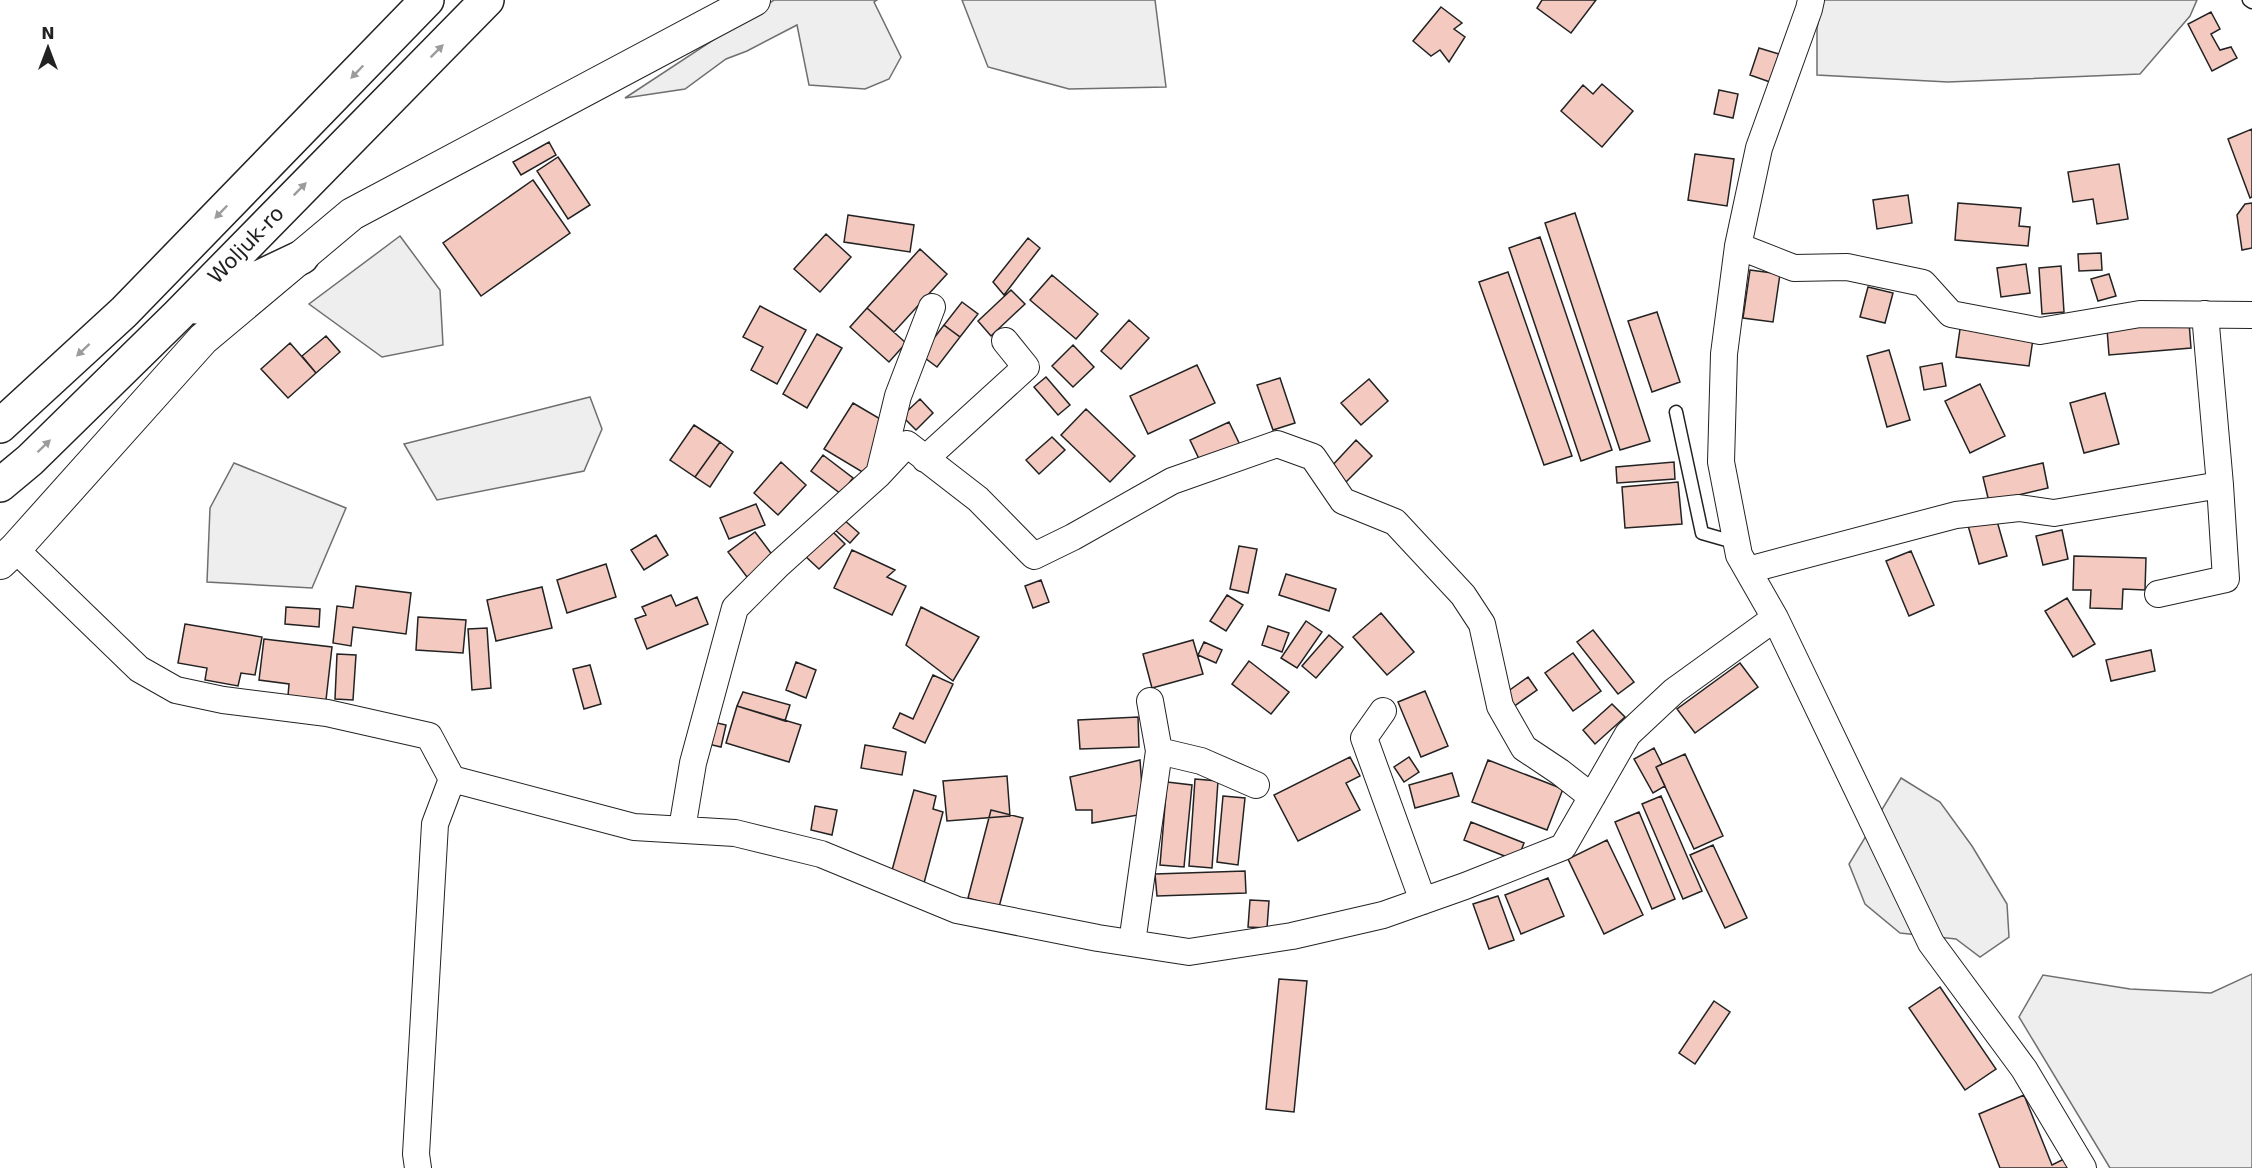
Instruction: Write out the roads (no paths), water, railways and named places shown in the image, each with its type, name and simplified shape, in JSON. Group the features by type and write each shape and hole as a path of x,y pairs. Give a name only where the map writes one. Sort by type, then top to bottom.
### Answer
{"main road":[{"name":"Woljuk-ro","path":"0,426 124,312 427,0"},
{"name":"Woljuk-ro","path":"0,485 30,460 178,315 487,0"},
{"path":"178,315 302,257"}],"street":[{"path":"754,0 352,214 203,339 7,556 140,669 176,690 223,700 327,713 429,736 452,778 634,827 735,833 821,854 957,910 1189,952 1292,936 1383,915 1563,847 1628,734 1674,691 1775,618"},
{"path":"1811,0 1759,148 1738,246 1724,354 1721,462 1739,555 1775,618 1931,943 2024,1069 2083,1168"},
{"path":"1738,246 1794,268 1847,267 1923,282 1951,314 2040,331 2140,314 2252,315"},
{"path":"879,474 898,396 932,307"},
{"path":"2158,594 2226,579 2205,314"},
{"path":"926,459 1026,367 1005,341"},
{"path":"682,829 693,763 735,608 778,565 879,474 907,444 978,499 1034,556 1172,482 1277,444 1313,457 1343,501 1395,522 1463,595 1482,624 1500,706 1524,748 1592,797"},
{"path":"1748,570 1956,515 2019,508 2054,513 2220,485"},
{"path":"1132,943 1159,751 1150,701"},
{"path":"1383,711 1364,738 1423,901"},
{"path":"1159,751 1201,761 1256,784"},
{"path":"418,1168 416,1154 435,824 452,778"}],"lane":[{"path":"1676,412 1702,533 1737,543"}]}
